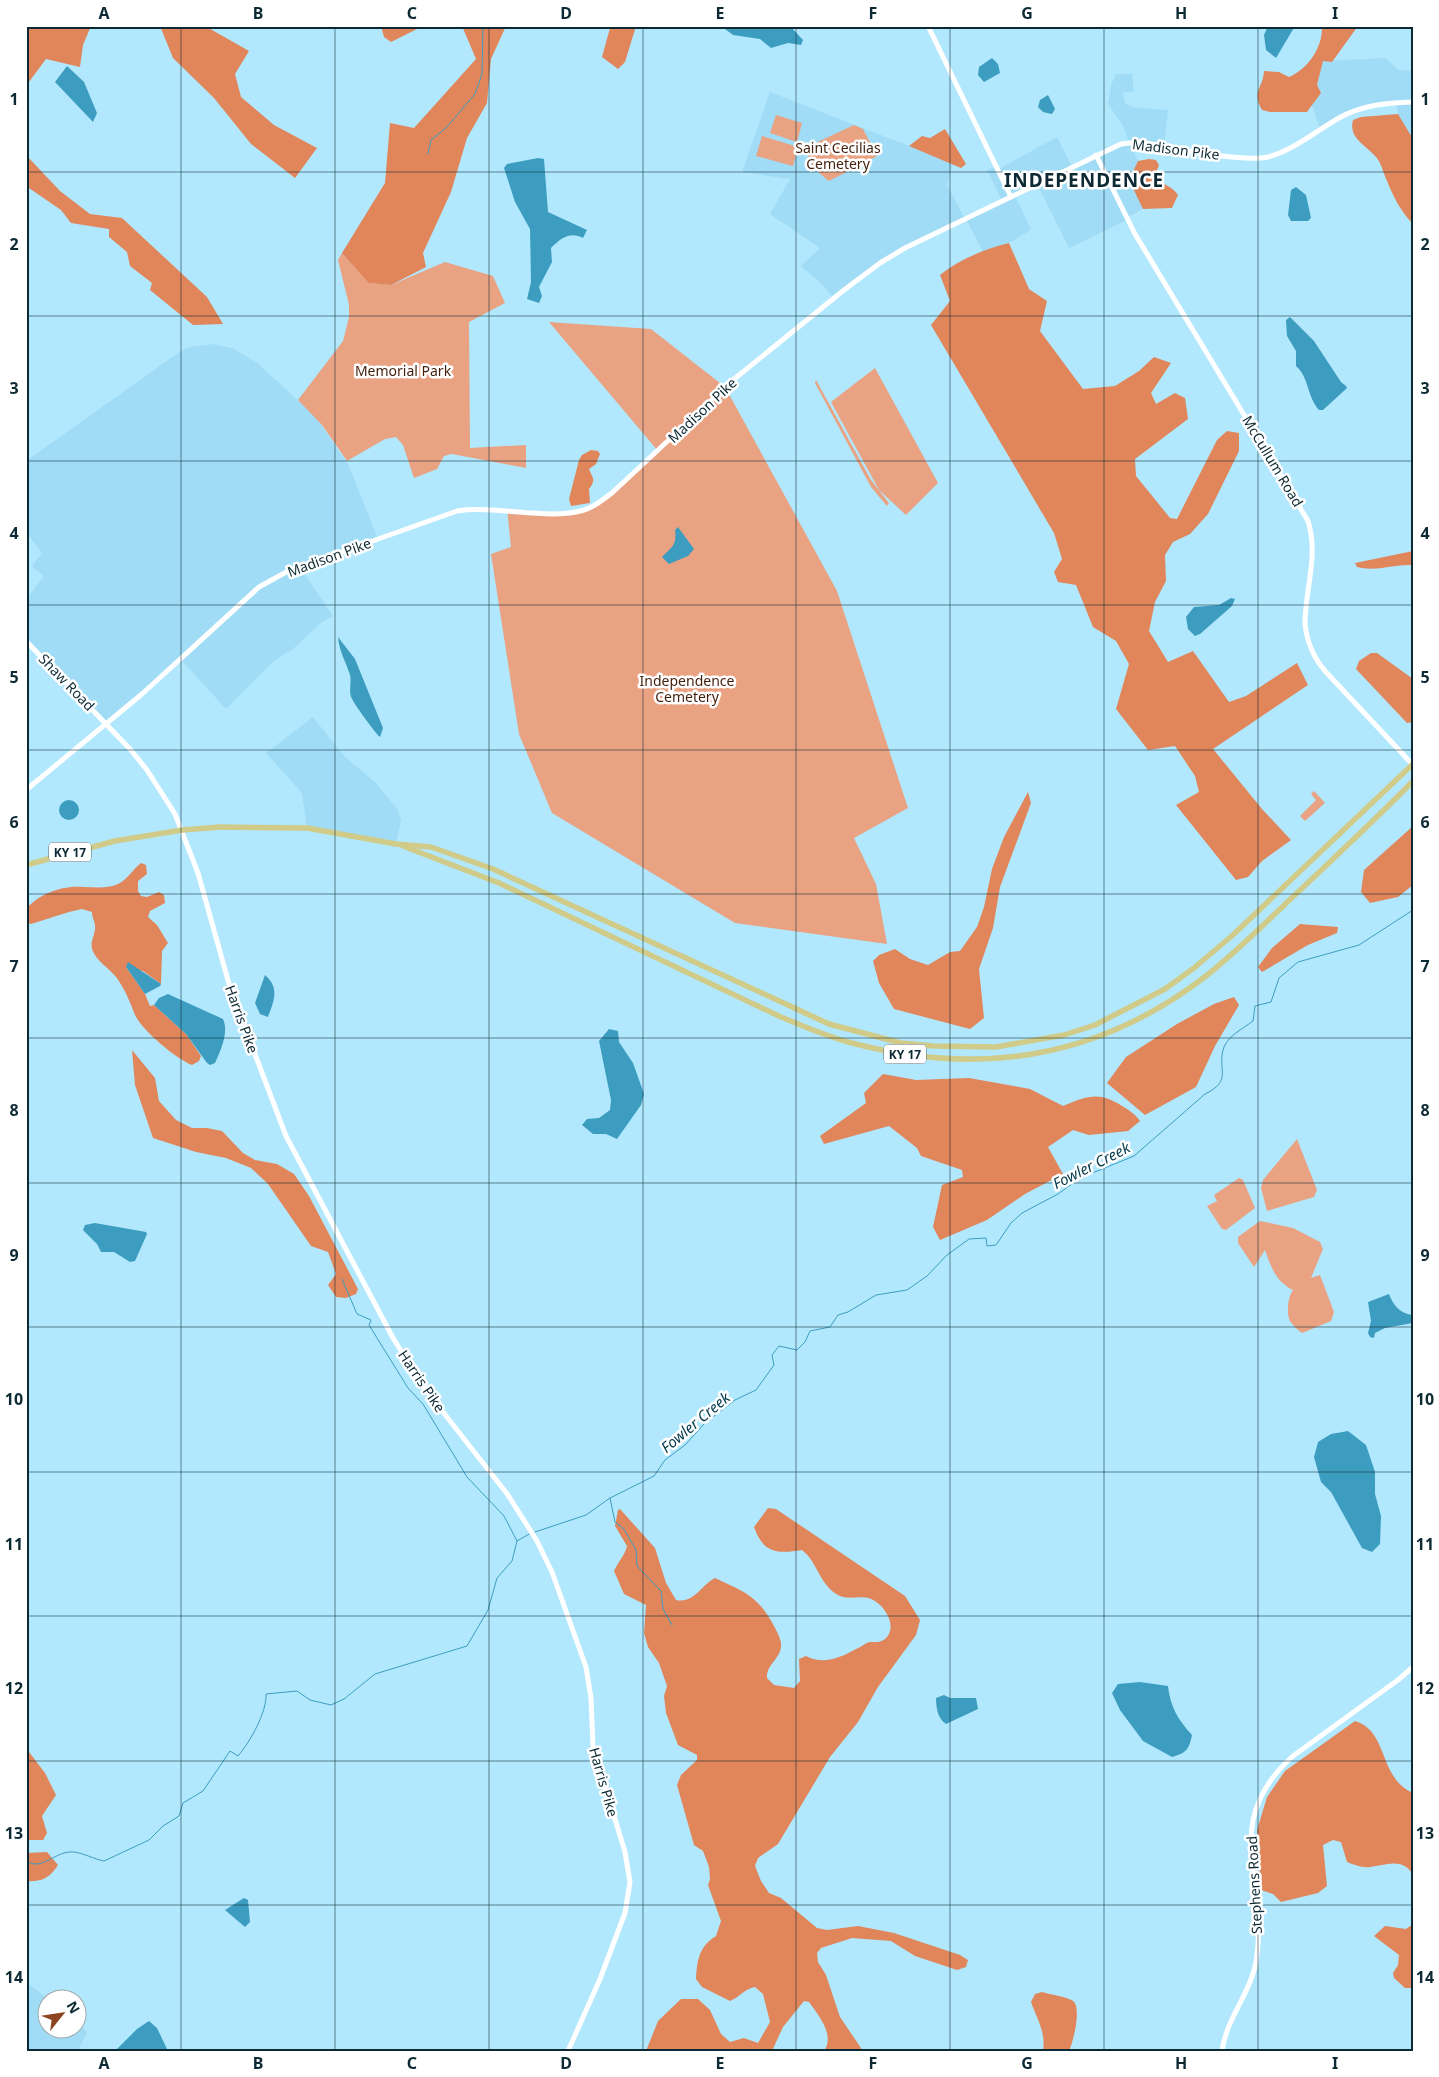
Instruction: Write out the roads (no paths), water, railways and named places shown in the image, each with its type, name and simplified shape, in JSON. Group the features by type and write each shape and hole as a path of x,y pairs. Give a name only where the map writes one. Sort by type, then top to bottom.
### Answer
{"main road":[{"path":"928,26 1011,197"},
{"name":"Madison Pike","path":"26,790 181,660 250,594 278,575 456,511 481,508 571,513 596,505 627,480 733,380 880,263 905,248 1096,155 1129,142 1258,158 1281,152 1339,118 1362,108 1413,102"},
{"name":"McCullum Road","path":"1096,155 1134,234 1308,521 1312,535 1312,555 1305,624 1308,643 1314,656 1325,671 1413,764"},
{"name":"Shaw Road","path":"26,641 106,724"},
{"name":"Harris Pike","path":"106,724 147,770 182,830 198,873 231,992 286,1136 393,1338 425,1389 494,1476 537,1541 552,1571 582,1650 589,1681 594,1752 625,1852 630,1893 625,1914 600,1979 568,2051"},
{"name":"KY 17","path":"26,865 115,841 182,830 250,826 326,830 396,844 431,847 493,869 829,1024 902,1043 934,1046 996,1047 1064,1035 1095,1025 1165,990 1234,934 1413,764"},
{"name":"KY 17","path":"396,844 498,883 781,1017 822,1034 856,1044 927,1058 1002,1058 1043,1054 1074,1046 1138,1020 1169,1002 1206,976 1239,948 1413,781"},
{"name":"Stephens Road","path":"1222,2051 1256,1961 1257,1932 1250,1830 1258,1802 1278,1770 1292,1756 1398,1680 1413,1667"}],"waterway":[{"path":"428,154 431,140 446,128 475,94 482,74 483,26"},
{"name":"Fowler Creek","path":"535,1532 586,1515 610,1498 654,1476 665,1460 685,1445 705,1423 735,1400 756,1390 774,1365 772,1355 779,1346 797,1350 805,1342 810,1331 830,1327 838,1315 848,1312 876,1295 907,1290 927,1276 947,1255 969,1239 986,1238 987,1246 996,1245 1011,1223 1022,1213 1058,1194 1080,1178 1134,1156 1219,1084 1222,1079 1222,1055 1226,1043 1233,1035 1253,1021 1255,1006 1271,1002 1279,978 1298,962 1359,945 1413,910"},
{"path":"342,1279 357,1314 371,1320 369,1325 408,1388 423,1404 467,1477 504,1516 517,1541"},
{"path":"610,1498 615,1522 624,1529 636,1550 637,1566 661,1591 663,1609 672,1625"},
{"name":"Fowler Creek","path":"26,1861 38,1864 67,1852 74,1852 104,1861 149,1840 163,1826 179,1816 183,1803 203,1791 230,1751 238,1756 248,1743 261,1718 266,1694 297,1691 310,1700 331,1705 344,1699 375,1674 467,1646 488,1610 497,1578 512,1561 517,1541 531,1533"}],"district":[{"name":"INDEPENDENCE","path":"1084,180"}],"park label":[{"name":"Saint Cecilias Cemetery","path":"838,156"},
{"name":"Memorial Park","path":"403,370"},
{"name":"Independence Cemetery","path":"687,688"}]}
